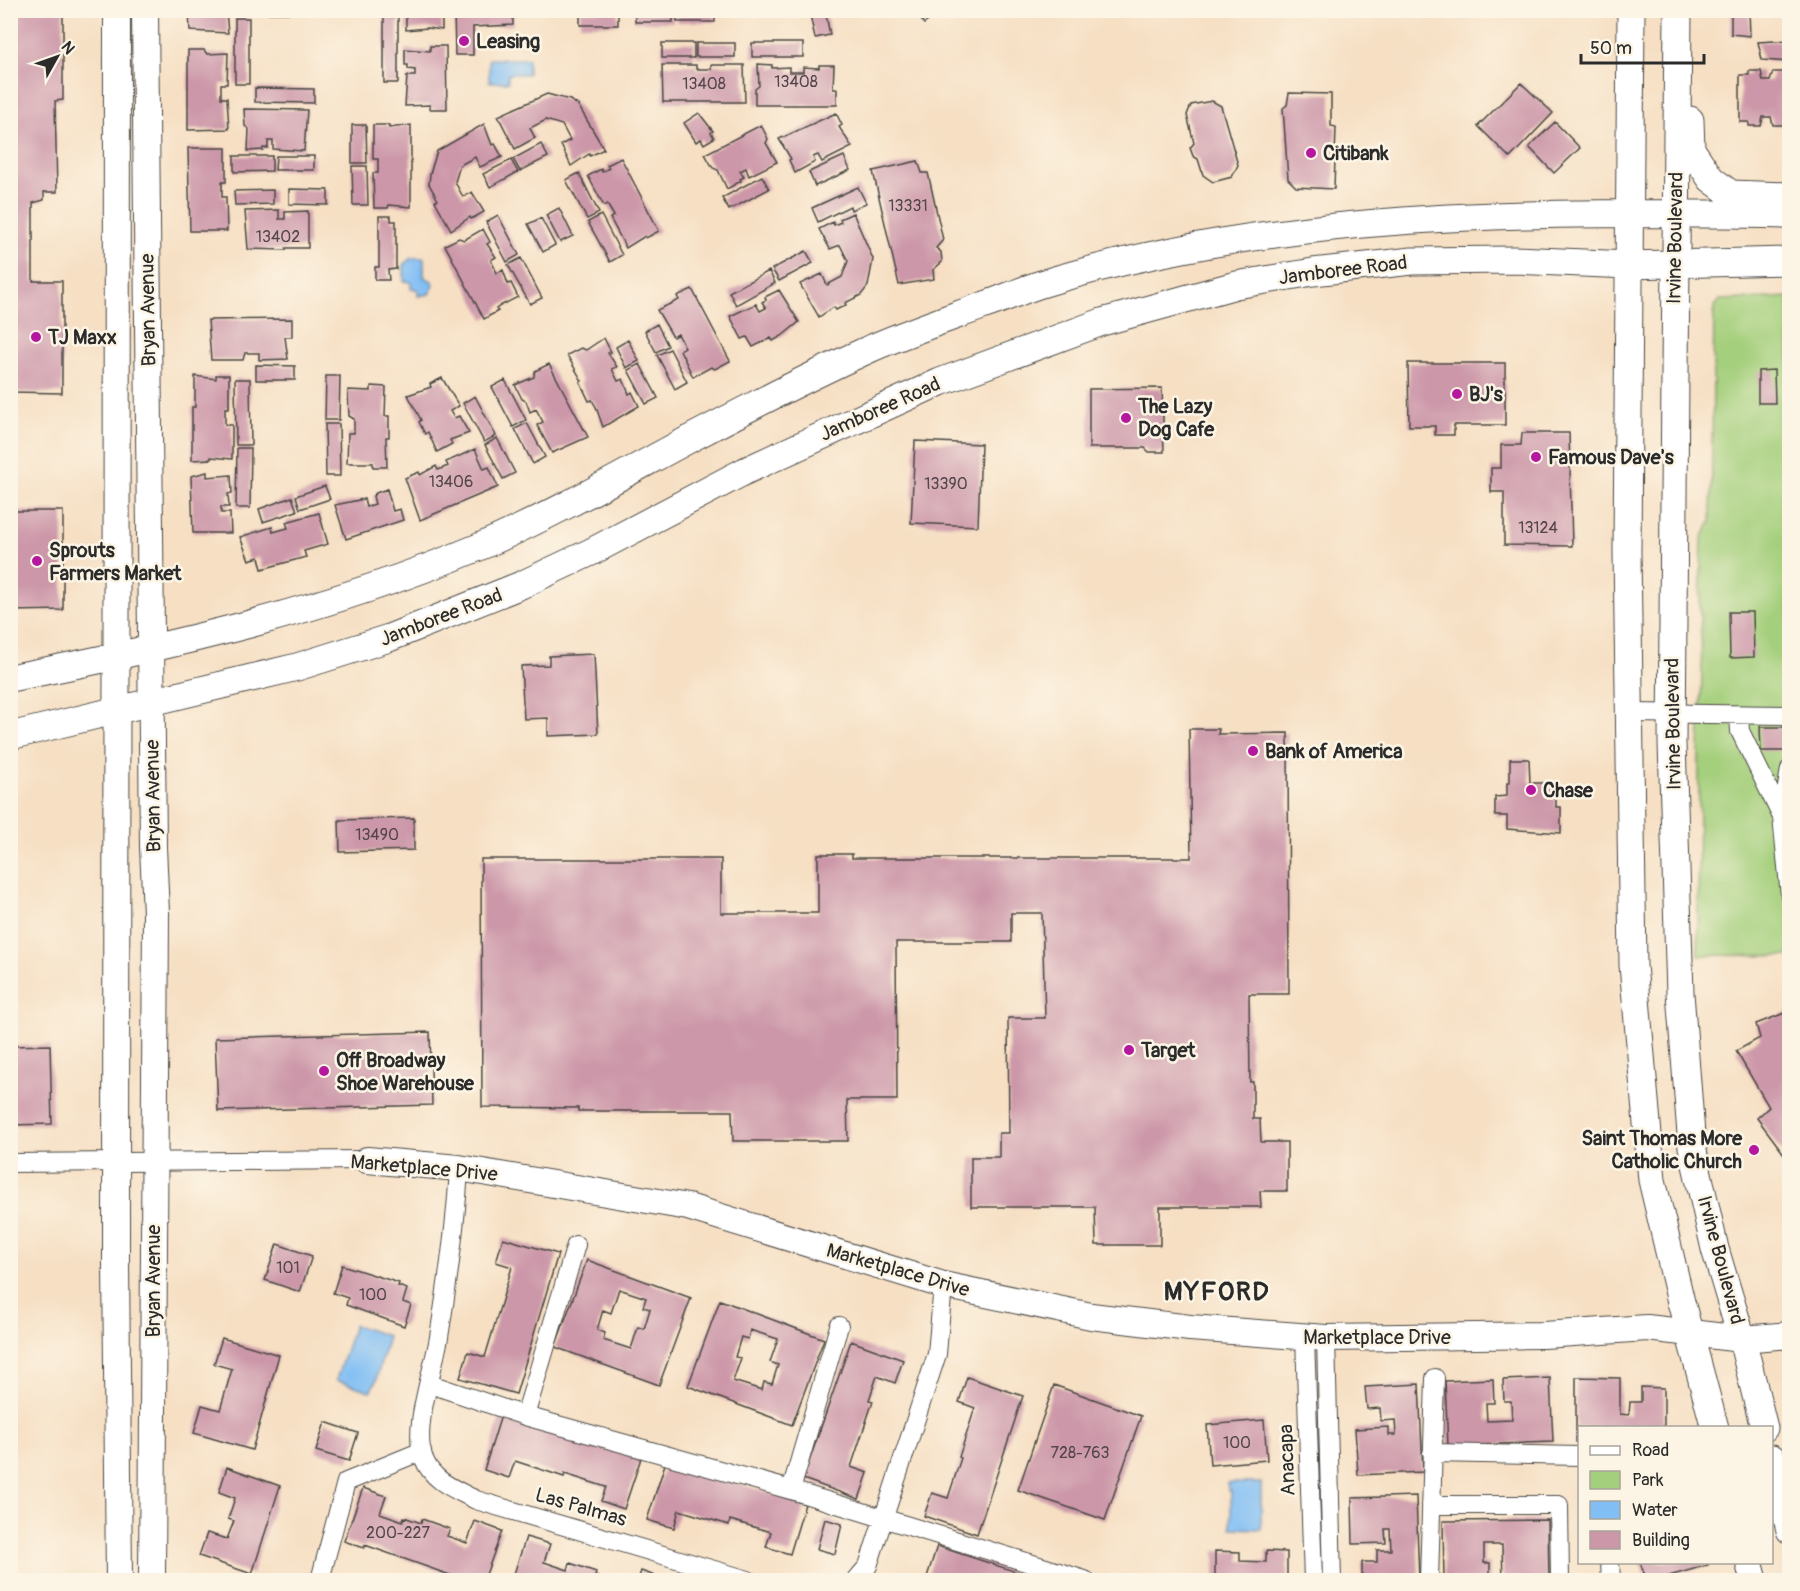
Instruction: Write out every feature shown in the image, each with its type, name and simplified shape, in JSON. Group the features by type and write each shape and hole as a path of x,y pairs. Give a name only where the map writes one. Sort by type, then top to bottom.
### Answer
{"main road":[{"name":"Bryan Avenue","path":"117,10 116,1398 119,1581"},
{"name":"Bryan Avenue","path":"145,10 156,913 152,1581"},
{"path":"1630,10 1627,552 1633,965 1647,1144 1652,1180 1714,1426"},
{"name":"Irvine Boulevard","path":"1677,10 1672,714 1680,993 1692,1147 1715,1249 1742,1339 1764,1426"},
{"path":"1683,10 1691,149 1711,179 1731,194 1790,196"},
{"name":"Jamboree Road","path":"10,678 199,638 291,612 478,547 555,511 699,434 865,351 1030,288 1113,263 1198,245 1343,225 1486,215 1790,215"},
{"name":"Jamboree Road","path":"10,736 297,667 389,638 458,611 591,552 745,471 940,382 1102,322 1236,285 1412,261 1514,260 1629,265 1790,261"},
{"name":"Marketplace Drive","path":"367,1160 459,1168 688,1207 943,1285 1091,1316 1190,1329 1316,1338 1544,1335 1647,1328 1742,1339 1790,1335"},
{"path":"1773,1462 1790,1530"},
{"path":"1749,1564 1754,1581"}],"street":[{"path":"1630,714 1790,715"},
{"path":"1739,715 1740,731 1782,817"},
{"path":"1790,769 1782,817 1790,896"},
{"name":"Marketplace Drive","path":"10,1163 367,1160"},
{"name":"Las Palmas","path":"459,1168 455,1231 430,1384 420,1419 422,1451 429,1470 441,1482 476,1500 748,1581"},
{"path":"525,1416 576,1245"},
{"path":"856,1581 868,1566 937,1354 943,1285"},
{"path":"791,1490 839,1326"},
{"path":"1316,1338 1332,1581"},
{"name":"Anacapa","path":"1312,1581 1316,1338"},
{"path":"1429,1581 1435,1378"},
{"path":"430,1384 525,1416 791,1490 1085,1581"},
{"path":"320,1581 346,1482 422,1451"},
{"path":"1432,1454 1578,1456"},
{"path":"1431,1505 1558,1505 1560,1581"},
{"path":"1610,1564 1611,1581"}],"green space":[{"path":"1789,297 1789,956 1698,955 1699,750 1702,676 1700,606 1702,538 1711,522 1714,306 1720,300"}],"water":[{"path":"489,59 528,59 528,74 508,74 508,82 489,82"},
{"path":"411,258 424,258 424,277 432,281 434,286 429,294 418,296 418,289 411,289 411,282 404,281 404,265"},
{"path":"354,1325 388,1336 376,1381 370,1391 336,1380"},
{"path":"1228,1483 1261,1483 1261,1529 1231,1528 1231,1491 1228,1491"}],"building":[{"path":"10,10 63,10 63,100 55,101 57,192 44,192 44,200 33,203 33,281 62,281 62,393 10,392"},
{"path":"189,10 226,10 228,33 190,31"},
{"path":"254,10 313,10 313,13 255,13"},
{"path":"316,10 375,10 375,13 316,13"},
{"path":"406,10 442,10 442,30 428,28 406,30"},
{"name":"Leasing","path":"454,10 515,10 515,16 513,16 513,25 473,27 473,55 455,55"},
{"path":"635,10 673,10 673,22 635,22"},
{"path":"677,10 715,10 715,22 677,22"},
{"path":"809,10 825,10 830,35 815,38"},
{"path":"914,10 943,10 924,24"},
{"path":"1731,10 1749,10 1750,36 1731,34"},
{"path":"580,11 618,11 618,25 580,25"},
{"path":"384,16 398,17 398,83 384,83"},
{"path":"235,18 249,18 249,84 235,84"},
{"path":"1790,40 1790,62 1762,60 1758,42"},
{"path":"662,43 694,43 694,58 662,58"},
{"path":"696,43 735,43 735,57 696,57"},
{"path":"752,43 803,43 803,57 752,57"},
{"path":"430,46 446,46 447,109 430,109 430,105 405,106 407,76 415,76 415,70 408,69 408,65 405,65 405,49 430,51"},
{"path":"188,50 204,50 207,54 228,53 227,84 221,84 221,98 227,98 229,129 188,130"},
{"path":"758,64 772,65 772,68 789,67 789,72 803,72 803,67 819,68 819,65 834,65 833,89 837,89 837,105 755,105 755,89 759,86"},
{"path":"662,65 696,65 696,69 711,69 711,65 744,65 745,102 663,102"},
{"path":"1749,71 1761,71 1763,81 1770,81 1773,72 1790,72 1790,125 1773,125 1771,117 1763,117 1761,126 1749,126 1749,122 1740,122 1740,75 1749,75"},
{"path":"1521,83 1553,113 1510,158 1478,126"},
{"path":"255,88 314,89 314,103 255,102"},
{"name":"Citibank","path":"1289,93 1331,94 1331,126 1336,127 1334,189 1296,187 1288,179 1283,108 1287,105"},
{"path":"547,94 570,100 578,105 604,149 590,156 589,154 571,166 561,145 570,140 562,125 546,120 530,128 535,138 515,149 498,116"},
{"path":"1212,101 1221,106 1238,165 1232,177 1213,182 1203,175 1198,159 1193,156 1190,148 1194,143 1187,115 1191,105"},
{"path":"244,109 307,110 304,151 273,149 273,141 268,141 268,148 248,151 249,129 245,126"},
{"path":"699,113 713,131 711,132 714,138 704,144 701,139 696,142 684,123"},
{"path":"836,113 842,125 839,127 852,147 822,162 818,155 813,157 815,162 795,173 789,160 791,159 779,139"},
{"path":"1555,122 1580,148 1554,173 1529,147"},
{"path":"484,124 492,145 495,144 502,157 480,167 475,157 460,165 455,182 463,197 472,192 484,212 471,219 470,217 451,230 435,201 438,200 429,184 437,151"},
{"path":"352,125 366,125 367,163 352,163"},
{"path":"373,125 389,125 389,128 411,125 411,207 389,205 388,208 374,208 373,173 378,173 378,159 373,159"},
{"path":"761,125 768,139 766,143 777,162 749,176 746,168 740,171 744,177 727,189 718,170 713,168 705,154"},
{"path":"541,144 548,157 520,171 513,159"},
{"path":"188,148 226,148 226,182 222,182 222,197 226,197 227,231 190,231"},
{"path":"234,156 272,156 272,171 234,172"},
{"path":"276,156 314,156 314,170 275,170"},
{"path":"844,156 850,170 815,186 809,172"},
{"path":"621,158 659,231 646,238 645,236 626,248 610,218 614,216 607,204 604,206 588,176 601,169 602,172 609,168 607,165"},
{"path":"511,160 518,172 490,187 483,174"},
{"path":"918,161 922,173 928,173 943,240 936,248 941,252 942,262 933,270 934,279 899,285 873,171"},
{"path":"352,166 367,166 368,205 353,205"},
{"path":"579,173 599,213 587,219 566,180"},
{"path":"762,176 769,189 729,210 722,198"},
{"path":"858,187 866,203 851,210 850,206 818,222 812,208"},
{"path":"289,189 328,190 328,205 289,204"},
{"path":"273,190 273,204 235,205 234,191"},
{"path":"559,208 573,236 560,242 546,215"},
{"path":"279,210 279,219 285,219 285,212 308,211 308,248 248,249 245,211"},
{"path":"853,213 873,259 868,286 861,295 845,303 846,305 836,310 834,307 819,317 800,284 822,274 827,285 842,277 848,261 840,245 830,249 819,229 833,222 834,225 841,222 840,219"},
{"path":"498,215 519,255 507,262 486,222"},
{"path":"601,215 622,255 610,262 588,222"},
{"path":"379,216 391,216 391,221 396,221 396,269 388,270 389,280 375,280 375,267 379,267"},
{"path":"541,218 555,245 543,252 528,224"},
{"path":"483,229 490,242 487,244 496,257 491,260 497,273 503,270 508,284 511,283 518,297 500,306 496,309 498,311 484,319 445,245 459,238 464,240"},
{"path":"806,251 813,263 779,281 772,269"},
{"path":"521,258 542,298 530,304 508,265"},
{"path":"769,271 775,283 736,305 729,292"},
{"path":"692,289 730,361 715,369 711,367 693,377 680,350 685,347 678,334 673,337 657,310 679,300 677,296"},
{"path":"779,290 799,322 773,341 771,338 753,347 747,337 742,339 730,316 756,304 760,311 766,308 762,302 766,300 765,297"},
{"path":"292,319 292,337 285,337 288,359 259,360 259,353 245,353 243,360 211,360 208,320"},
{"path":"657,324 668,346 656,352 645,331"},
{"path":"604,338 611,352 608,353 617,367 612,369 618,381 623,379 629,394 632,392 639,406 603,427 596,407 592,400 589,401 580,382 582,381 567,355 581,348 586,350"},
{"path":"628,340 639,361 626,368 616,347"},
{"path":"670,349 687,382 675,389 657,355"},
{"name":"BJ's","path":"1408,363 1505,363 1505,425 1454,425 1454,435 1435,435 1435,426 1409,426"},
{"path":"549,364 588,437 552,453 537,425 543,422 536,409 530,412 526,401 522,399 515,385 534,377 535,371"},
{"path":"640,364 658,398 646,404 628,370"},
{"path":"256,365 295,366 295,380 256,380"},
{"path":"1774,370 1775,403 1758,403 1758,371"},
{"path":"216,375 229,375 229,408 225,408 225,425 232,425 232,459 211,457 211,459 192,460 192,407 195,407 195,376 216,379"},
{"path":"326,376 340,376 339,420 325,420"},
{"path":"442,378 459,406 450,411 454,418 459,416 469,433 450,440 452,444 437,452 428,432 425,434 419,422 421,420 408,395 431,387 430,384"},
{"path":"235,379 250,379 251,445 236,445"},
{"path":"505,380 526,420 513,427 492,387"},
{"path":"371,386 386,387 385,416 389,416 389,437 386,437 387,467 373,467 373,463 347,463 348,433 354,433 354,419 349,416 348,390 371,391"},
{"name":"The Lazy Dog Cafe","path":"1162,388 1164,452 1149,452 1145,448 1089,448 1089,389"},
{"path":"475,396 496,436 484,442 463,403"},
{"path":"527,423 545,457 533,464 515,429"},
{"path":"325,424 339,424 340,476 326,476"},
{"path":"1522,433 1569,433 1572,546 1504,545 1504,492 1491,492 1491,468 1501,468 1501,445 1521,445"},
{"path":"497,438 515,473 503,479 485,445"},
{"path":"915,441 981,444 978,526 911,523"},
{"path":"237,448 251,448 250,508 236,508"},
{"path":"475,449 484,469 489,467 498,487 420,520 405,478 419,472 420,475 436,466 438,470 448,466 446,462"},
{"path":"207,472 207,477 231,475 232,493 228,494 229,507 221,507 221,513 230,513 231,533 193,533 191,476"},
{"path":"325,486 330,499 300,509 296,496"},
{"path":"387,489 393,511 400,509 403,520 346,539 335,505 364,499 366,507 375,504 373,496 376,493"},
{"path":"292,497 297,511 263,522 259,509"},
{"name":"Sprouts Farmers Market","path":"10,511 63,511 63,610 10,611"},
{"path":"319,513 328,544 304,551 306,557 262,569 259,557 249,560 240,537 272,527 273,532 288,528 286,522"},
{"path":"1729,612 1753,612 1754,657 1730,658"},
{"path":"594,654 598,734 548,736 548,718 524,719 521,666 549,665 549,656"},
{"path":"1760,727 1787,727 1787,751 1761,751"},
{"path":"1189,729 1219,729 1218,734 1288,733 1289,994 1249,994 1250,1082 1253,1082 1253,1119 1260,1119 1261,1142 1287,1142 1287,1191 1260,1191 1261,1207 1160,1207 1160,1245 1096,1245 1095,1207 971,1207 971,1157 999,1157 999,1133 1009,1133 1008,1018 1045,1018 1042,913 1011,913 1011,942 896,942 897,1100 847,1100 848,1141 733,1141 732,1111 578,1111 578,1108 482,1107 481,859 721,859 721,913 818,913 818,854 852,854 852,858 1191,858"},
{"name":"Chase","path":"1510,759 1529,759 1530,783 1556,783 1556,807 1561,807 1561,833 1507,829 1507,816 1495,816 1495,797 1507,796 1507,783 1510,783"},
{"path":"414,818 414,850 340,852 339,820"},
{"path":"1790,1011 1790,1151 1784,1154 1757,1118 1769,1107 1736,1051 1760,1038 1756,1024"},
{"name":"Off Broadway Shoe Warehouse","path":"430,1032 432,1105 218,1111 215,1038"},
{"path":"50,1045 52,1124 10,1125 10,1046"},
{"path":"503,1238 558,1254 516,1394 460,1378 468,1352 485,1357 512,1267 496,1262"},
{"path":"277,1244 312,1256 300,1292 265,1280"},
{"path":"587,1260 691,1298 659,1385 555,1347","holes":["619,1289 646,1298 643,1307 650,1309 644,1329 638,1327 631,1349 603,1340 605,1333 597,1330 603,1310 611,1313"]},
{"path":"342,1265 399,1283 398,1286 407,1289 403,1302 411,1305 404,1326 346,1305 348,1298 333,1293"},
{"path":"720,1300 824,1339 792,1425 688,1386","holes":["750,1330 778,1339 770,1362 778,1365 772,1384 764,1382 762,1390 733,1381 741,1358 735,1357 741,1337 748,1339"]},
{"path":"222,1338 279,1355 252,1450 194,1433 202,1405 220,1410 232,1369 214,1364"},
{"path":"851,1341 903,1360 895,1383 877,1376 869,1400 873,1401 851,1467 868,1473 859,1499 803,1479"},
{"path":"967,1377 1023,1396 977,1534 924,1516 932,1493 948,1498 961,1458 959,1457 975,1408 959,1402"},
{"path":"1576,1377 1620,1378 1620,1414 1629,1415 1630,1402 1641,1402 1641,1387 1664,1388 1664,1426 1578,1426 1578,1442 1576,1442"},
{"path":"1550,1378 1553,1442 1448,1446 1445,1381 1493,1379 1494,1403 1486,1403 1487,1421 1512,1420 1511,1401 1504,1401 1503,1380"},
{"path":"1419,1384 1423,1472 1358,1475 1355,1429 1389,1427 1389,1435 1396,1435 1395,1420 1381,1421 1380,1408 1367,1409 1365,1387"},
{"path":"1054,1385 1141,1416 1105,1520 1018,1490"},
{"path":"502,1412 641,1458 624,1509 601,1501 606,1487 565,1474 564,1477 515,1461 509,1478 484,1470"},
{"path":"1264,1420 1267,1460 1210,1465 1207,1425"},
{"path":"325,1422 358,1433 349,1461 316,1451"},
{"path":"666,1461 805,1504 790,1554 766,1547 771,1532 730,1520 729,1525 679,1510 674,1528 647,1520"},
{"path":"227,1467 280,1486 252,1574 199,1556 207,1533 227,1539 234,1521 228,1519 235,1498 219,1492"},
{"path":"363,1488 386,1496 380,1513 403,1521 404,1517 421,1523 422,1519 450,1529 447,1536 467,1543 475,1521 502,1531 484,1580 464,1580 365,1545 364,1548 344,1541"},
{"path":"1416,1496 1419,1580 1362,1580 1362,1562 1377,1562 1377,1550 1391,1550 1390,1529 1385,1529 1386,1543 1353,1544 1352,1498"},
{"path":"825,1519 842,1524 835,1554 817,1549"},
{"path":"1548,1520 1549,1580 1503,1580 1502,1545 1484,1545 1484,1563 1490,1563 1490,1580 1444,1580 1443,1521"},
{"path":"526,1537 550,1544 544,1562 568,1570 570,1563 596,1572 595,1576 607,1580 512,1580"},
{"path":"937,1546 1041,1580 926,1580"},
{"path":"1215,1551 1240,1552 1240,1561 1266,1562 1266,1551 1287,1552 1287,1580 1215,1580"},
{"path":"1641,1564 1708,1564 1655,1580 1646,1580"},
{"path":"641,1571 667,1580 638,1580"}],"place":[{"name":"Leasing","path":"464,41"},
{"name":"Citibank","path":"1311,153"},
{"name":"TJ Maxx","path":"36,337"},
{"name":"BJ's","path":"1457,394"},
{"name":"The Lazy Dog Cafe","path":"1126,418"},
{"name":"Famous Dave's","path":"1536,457"},
{"name":"Sprouts Farmers Market","path":"37,561"},
{"name":"Bank of America","path":"1253,751"},
{"name":"Chase","path":"1531,790"},
{"name":"Target","path":"1129,1050"},
{"name":"Off Broadway Shoe Warehouse","path":"324,1071"},
{"name":"Saint Thomas More Catholic Church","path":"1754,1150"}],"district":[{"name":"MYFORD","path":"1217,1292"}]}
